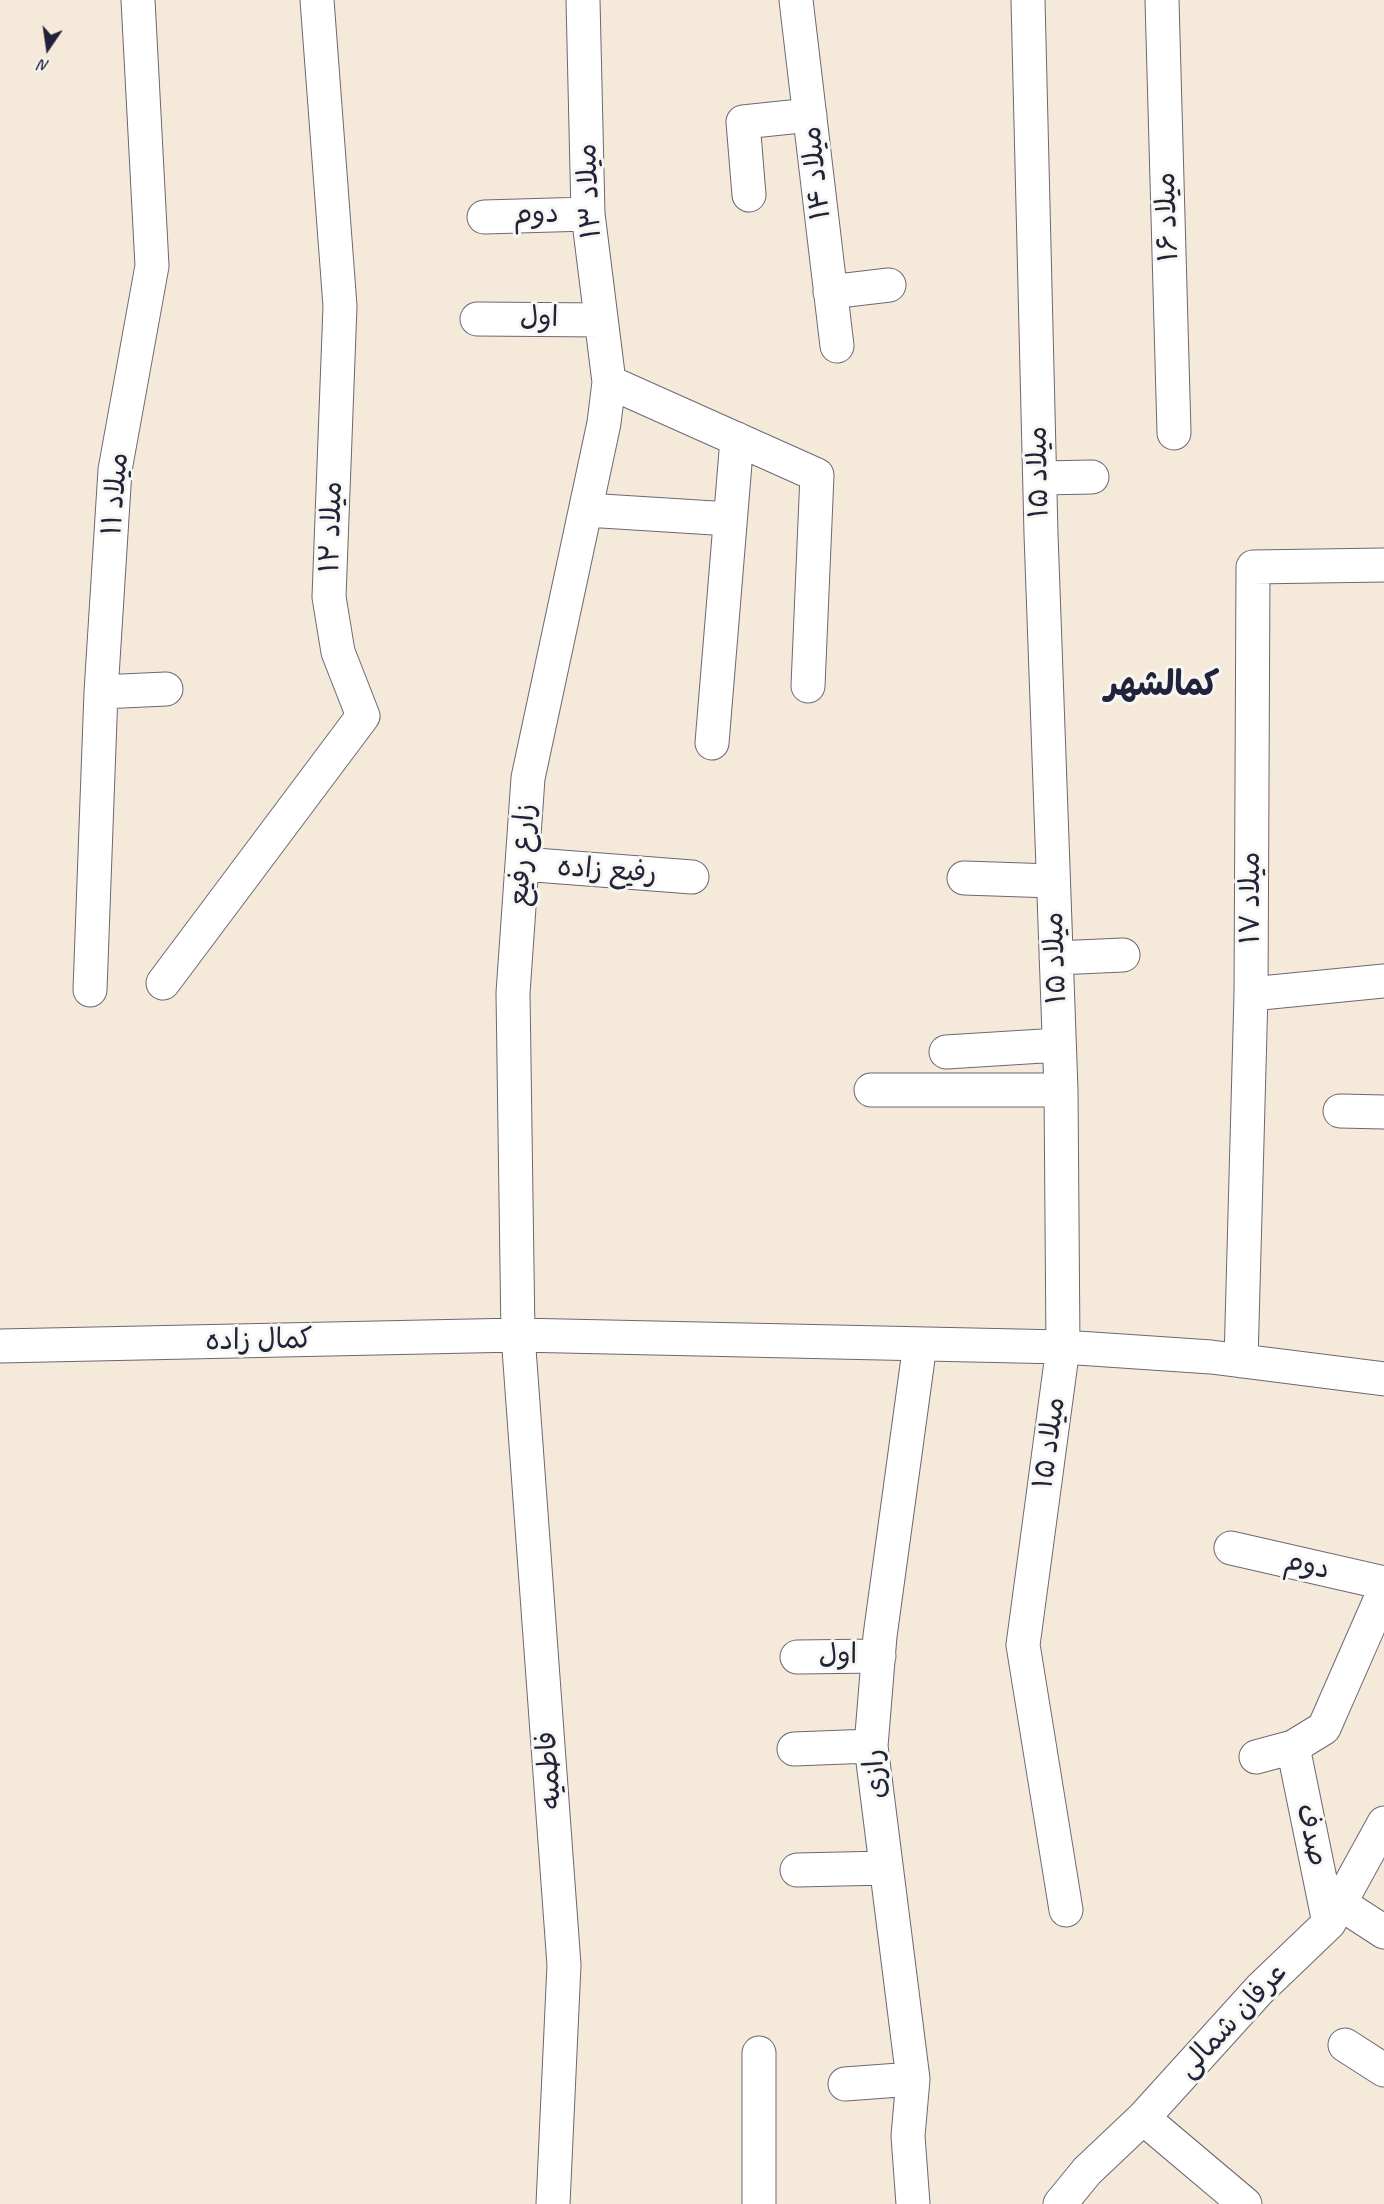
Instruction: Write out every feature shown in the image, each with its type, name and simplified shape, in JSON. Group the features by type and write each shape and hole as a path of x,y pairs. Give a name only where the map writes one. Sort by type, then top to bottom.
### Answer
{"street":[{"name":"میلاد ۱۱","path":"90,990 101,692 115,470 152,266 138,0"},
{"name":"میلاد ۱۲","path":"163,983 363,716 338,652 329,597 340,306 317,0"},
{"name":"میلاد ۱۳","path":"583,0 588,214 609,382"},
{"name":"میلاد ۱۴","path":"796,0 837,346"},
{"name":"میلاد ۱۵","path":"1028,0 1040,478 1061,1090 1064,1347 1023,1645 1066,1910"},
{"name":"میلاد ۱۶","path":"1162,0 1174,434"},
{"path":"749,195 744,122 810,115"},
{"name":"دوم","path":"484,217 588,214"},
{"path":"830,292 889,285"},
{"name":"اول","path":"477,319 601,320"},
{"path":"609,382 817,475 808,686"},
{"name":"زارع رفیع","path":"518,1335 513,993 528,778 604,423 609,382"},
{"path":"712,743 737,439"},
{"path":"1040,478 1092,477"},
{"path":"586,510 730,519"},
{"name":"میلاد ۱۷","path":"1241,1361 1251,994 1252,567 1384,565"},
{"path":"101,692 166,689"},
{"name":"رفیع زاده","path":"522,864 692,877"},
{"path":"964,878 1053,880"},
{"path":"1056,958 1123,956"},
{"path":"1251,994 1384,981"},
{"path":"946,1052 1059,1046"},
{"path":"871,1090 1061,1090"},
{"path":"1340,1111 1384,1112"},
{"name":"کمال زاده","path":"0,1346 518,1335 1064,1347 1241,1361 1384,1379"},
{"name":"فاطمیه","path":"518,1335 564,1965 553,2204"},
{"name":"رازی","path":"913,2204 908,2136 913,2079 871,1746 879,1656 920,1344"},
{"name":"دوم","path":"1231,1548 1384,1583"},
{"path":"1256,1757 1293,1748 1324,1728 1384,1591"},
{"name":"اول","path":"797,1657 879,1656"},
{"path":"794,1749 871,1746"},
{"name":"صدف","path":"1293,1748 1335,1913"},
{"name":"عرفان شمالی","path":"1060,2204 1087,2171 1143,2118 1260,1989 1335,1913 1384,1823"},
{"path":"797,1870 886,1868"},
{"path":"1335,1913 1384,1932"},
{"path":"1345,2045 1384,2070"},
{"path":"759,2053 759,2204"},
{"path":"845,2084 913,2079"},
{"path":"1143,2118 1245,2204"}],"district":[{"name":"کمالشهر","path":"1162,686"}]}
